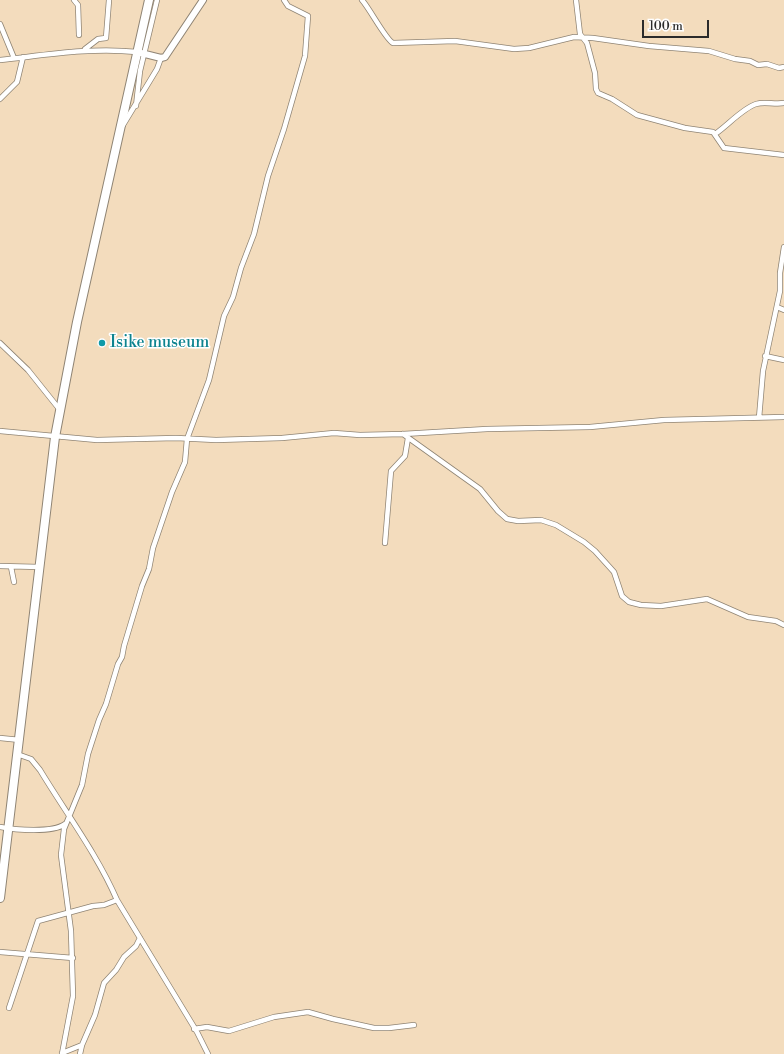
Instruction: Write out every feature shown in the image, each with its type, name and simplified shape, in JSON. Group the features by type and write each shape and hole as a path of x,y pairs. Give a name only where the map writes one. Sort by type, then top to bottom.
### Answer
{"highway":[{"path":"0,898 4,828 20,740 55,437 77,322 121,128 141,52 148,0"}],"street":[{"path":"74,0 78,5 79,35"},
{"path":"83,50 98,39 106,38 109,0"},
{"path":"136,106 141,52 157,0"},
{"path":"121,128 136,106 157,69 161,58 170,52 203,0"},
{"path":"62,1054 73,1002 72,958 61,845 66,823 70,817 83,779 88,754 99,720 106,704 118,664 122,657 142,586 149,569 153,548 172,492 185,462 187,439 209,380 224,316 233,297 241,268 254,234 268,176 284,129 305,56 308,16 288,6 284,0"},
{"path":"362,0 372,13 388,40 393,43 455,40 514,49 529,48 574,37 709,51 735,59 750,61 758,65 767,64 779,68 784,67"},
{"path":"576,0 580,34 587,44 595,73 596,89 600,95 612,99 637,115 685,128 706,130 715,134 721,146 727,149 754,150 784,155"},
{"path":"0,24 14,58"},
{"path":"0,60 70,53 83,50 141,52 161,58"},
{"path":"0,99 17,82 24,58"},
{"path":"715,134 732,122 740,113 756,104 784,103"},
{"path":"759,418 765,356 777,307 784,247"},
{"path":"777,307 784,310"},
{"path":"0,343 28,370 60,410"},
{"path":"765,356 784,360"},
{"path":"0,437 1,431 97,440 216,440 282,438 334,433 360,435 403,434 487,429 590,427 664,420 784,417"},
{"path":"403,434 480,489 498,511 507,519 518,521 541,520 556,525 584,542 596,551 614,572 622,596 629,602 640,605 661,606 706,599 748,617 776,621 784,625"},
{"path":"385,543 391,471 405,456 408,438"},
{"path":"0,566 40,567"},
{"path":"11,567 14,582"},
{"path":"0,738 20,740"},
{"path":"17,754 26,757 35,763 70,817 102,868 117,900 208,1054"},
{"path":"4,828 21,831 58,828 66,823"},
{"path":"9,1008 28,955 32,933 38,921 104,905 117,900"},
{"path":"80,1054 95,1016 104,983 116,970 124,957 136,946 140,938"},
{"path":"0,952 72,958"},
{"path":"194,1029 206,1027 229,1031 274,1017 308,1012 374,1028 414,1025"},
{"path":"62,1054 82,1046"}],"place":[{"name":"Isike museum","path":"102,343"}]}
